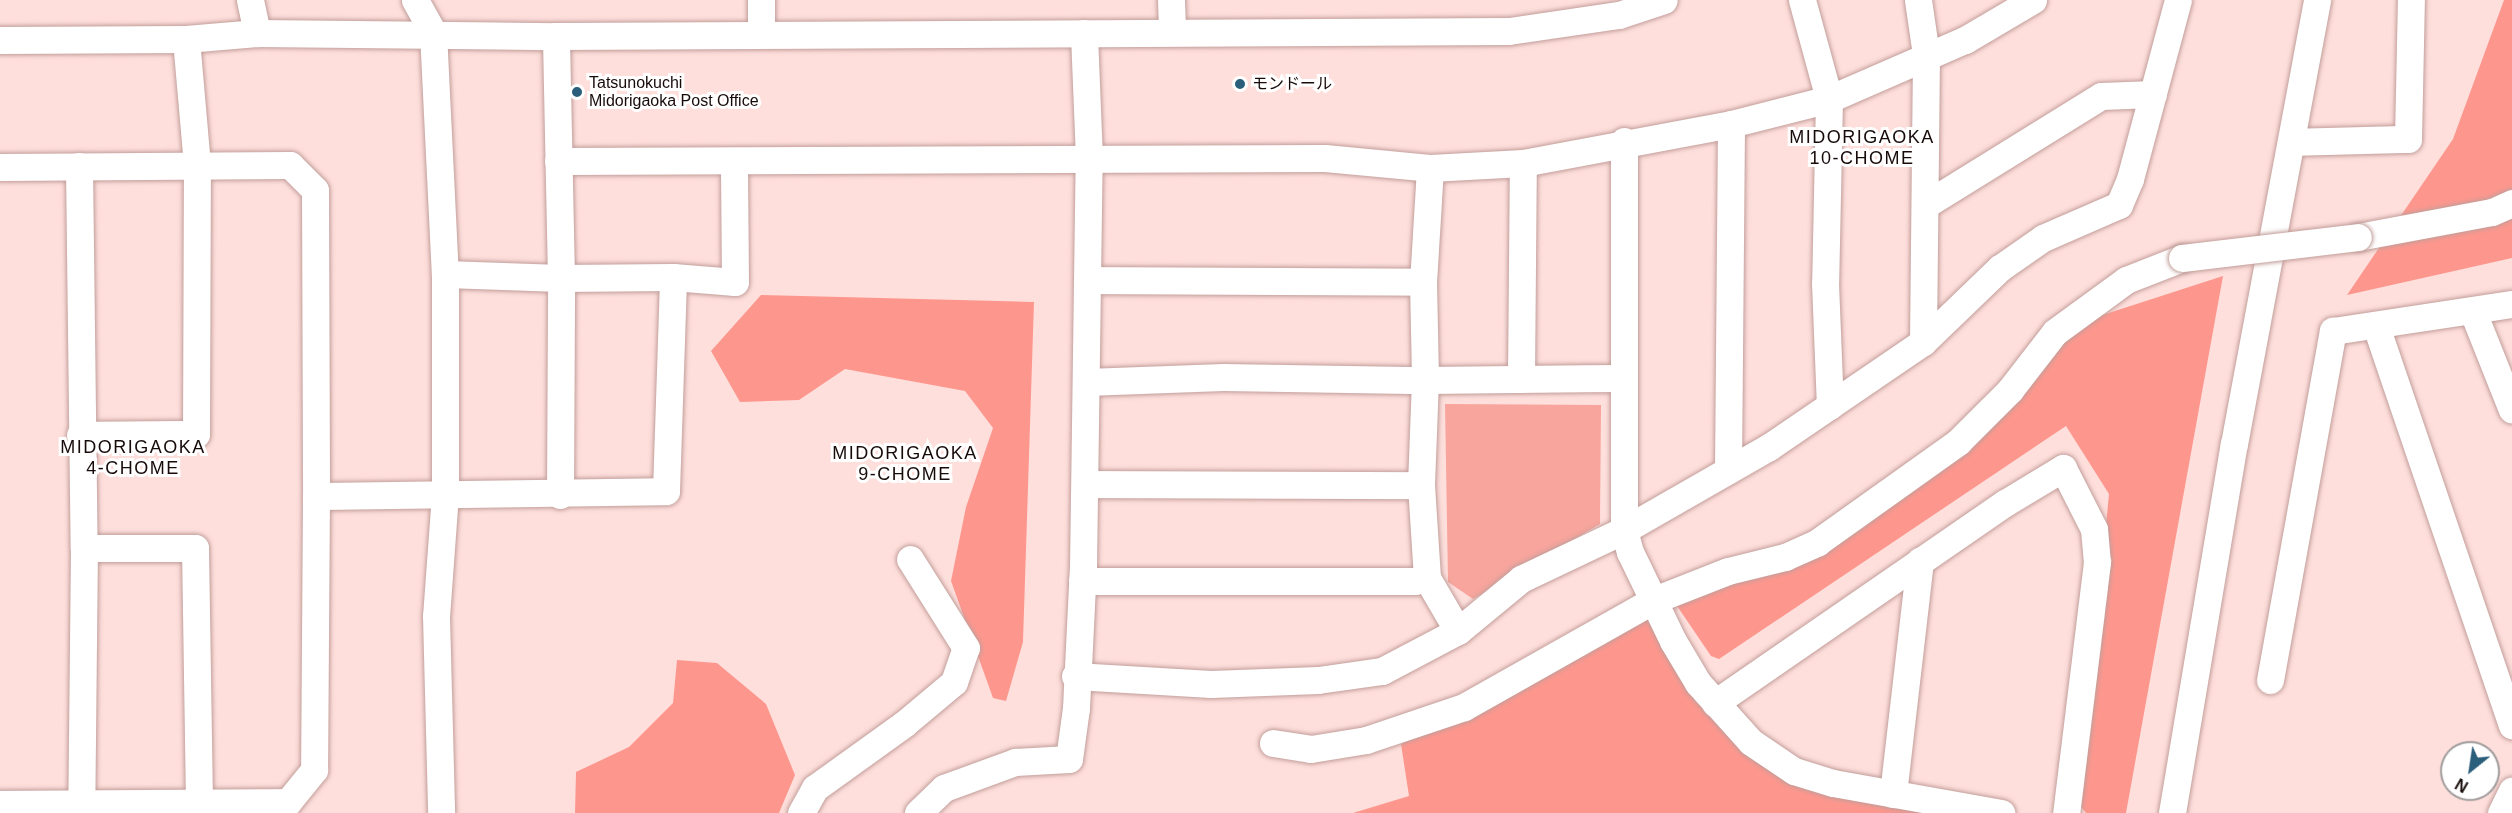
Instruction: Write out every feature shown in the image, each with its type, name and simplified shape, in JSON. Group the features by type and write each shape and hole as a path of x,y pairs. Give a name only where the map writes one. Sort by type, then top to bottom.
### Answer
{"street":[{"path":"250,0 257,33"},
{"path":"415,0 433,32 445,274 445,495 436,616 441,813"},
{"path":"761,0 761,34"},
{"path":"1171,0 1172,32"},
{"path":"0,40 186,39 257,33 433,32 555,36 1509,31 1619,15 1664,0"},
{"path":"1802,0 1829,99 1825,282 1830,406"},
{"path":"1918,0 1926,55 1923,342"},
{"path":"558,161 734,162 796,158 1325,158 1430,168 1523,163 1624,141 1731,124 1829,99 1965,40 2033,0"},
{"path":"1075,676 1211,684 1318,680 1382,671 1458,631 1521,579 1624,530 1728,470 1830,406 1923,342 2000,268 2043,238 2119,205 2153,94 2178,0"},
{"path":"2172,813 2232,456 2317,0"},
{"path":"2292,142 2408,139 2411,0"},
{"path":"918,813 944,788 1015,762 1069,759 1076,708 1075,676 1082,581 1089,159 1084,33"},
{"path":"555,36 561,278 560,495"},
{"path":"80,435 196,434 197,165 186,39"},
{"path":"1924,205 2101,96 2153,94"},
{"path":"1728,470 1731,124"},
{"path":"1624,141 1624,530 1630,552 1673,640 1715,703 1750,742 1794,771 1833,783 2001,813"},
{"path":"445,274 561,278 673,277 735,282 734,162"},
{"path":"1521,379 1523,163"},
{"path":"0,167 290,165 315,190 316,496 314,770 288,802 81,810 0,804"},
{"path":"79,166 80,435 84,548 81,810"},
{"path":"1430,168 1423,282 1425,380 1421,485 1426,578 1458,631"},
{"path":"1273,743 1311,749 1366,740 1464,707 1654,600 1728,571 1785,557 1818,542 1958,442 2010,390 2055,332 2126,280 2182,258 2358,237 2492,212 2512,203"},
{"path":"316,496 560,495 666,491 673,277"},
{"path":"1087,280 1423,282"},
{"path":"2270,680 2333,331 2473,312 2512,304"},
{"path":"2473,312 2512,410"},
{"path":"2376,326 2512,726"},
{"path":"1086,382 1223,377 1425,380 1623,378"},
{"path":"1715,703 1920,561 2063,468 2094,529 2097,562 2066,813"},
{"path":"1084,484 1421,485"},
{"path":"84,548 195,548 199,806"},
{"path":"801,813 815,788 904,724 954,682 966,648 910,559"},
{"path":"1893,794 1920,561"},
{"path":"1082,581 1415,581 1426,578"},
{"path":"2501,813 2512,790"}],"shaded area":[{"path":"2504,0 2512,0 2512,258 2347,295 2453,139"},
{"path":"2223,276 2126,813 2086,813 2079,804 2109,494 2066,426 1719,659 1711,656 1675,603 1792,564 2081,322"},
{"path":"761,295 1034,302 1023,642 1006,701 993,698 951,581 966,507 993,428 965,391 845,369 799,400 740,402 711,351"},
{"path":"1445,404 1601,405 1600,524 1473,599 1448,582"},
{"path":"1650,608 1695,701 1753,756 1959,813 1353,813 1409,796 1401,744 1461,716"},
{"path":"677,660 717,663 766,704 795,775 779,813 575,813 576,772 629,747 673,703"}],"place":[{"name":"モンドール","path":"1240,84"},
{"name":"Tatsunokuchi Midorigaoka Post Office","path":"577,92"}],"district":[{"name":"MIDORIGAOKA 10-CHOME","path":"1862,148"},
{"name":"MIDORIGAOKA 4-CHOME","path":"133,458"},
{"name":"MIDORIGAOKA 9-CHOME","path":"905,464"}]}
